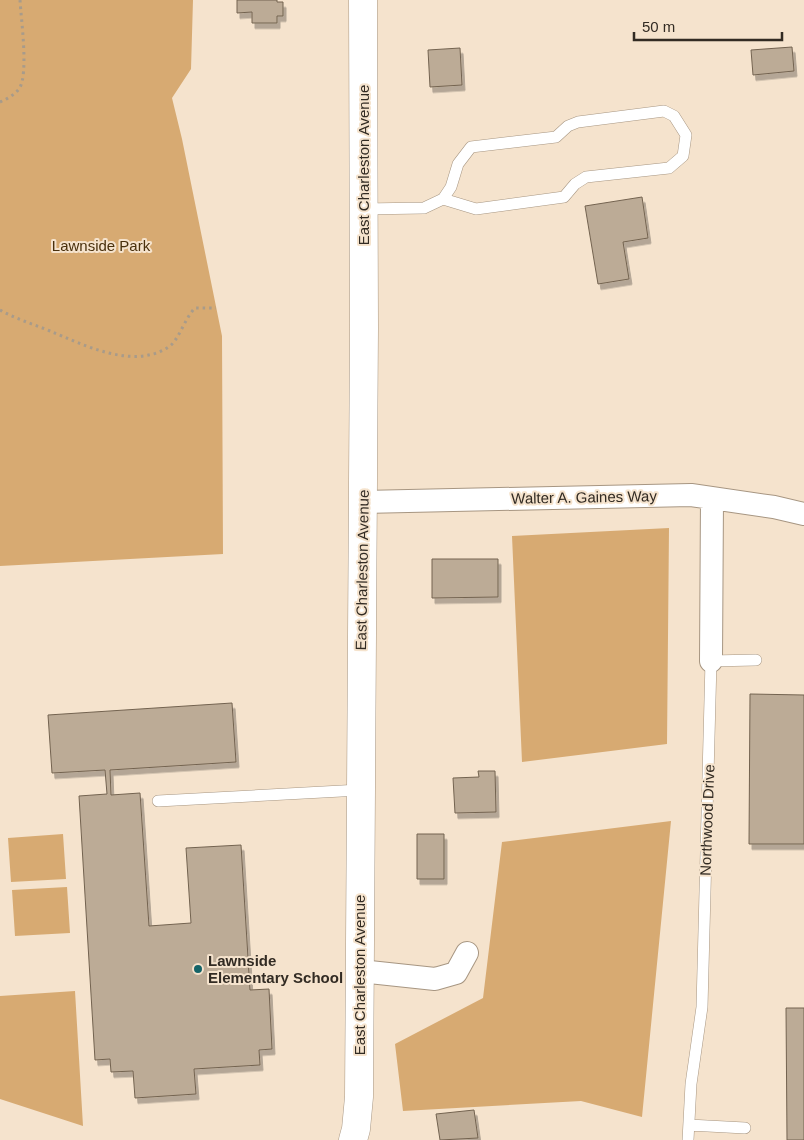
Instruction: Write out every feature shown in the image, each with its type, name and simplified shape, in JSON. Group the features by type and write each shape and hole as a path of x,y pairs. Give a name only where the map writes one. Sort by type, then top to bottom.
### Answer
{"street":[{"name":"East Charleston Avenue","path":"353,1140 359,1097 363,502 363,0"},
{"name":"Walter A. Gaines Way","path":"363,502 691,495 774,507 804,514"},
{"name":"Northwood Drive","path":"711,661 712,498"},
{"path":"360,971 435,979 456,973 467,953"}],"lane":[{"path":"364,209 424,208 443,199 451,187 458,164 471,146 556,137 568,126 578,122 664,111 674,116 686,136 683,156 669,168 586,177 575,184 564,197 476,209 443,199"},
{"path":"711,661 756,660"},
{"name":"Northwood Drive","path":"688,1140 691,1084 702,1007 711,661"},
{"path":"158,802 360,790"},
{"path":"689,1124 745,1128"}],"path":[{"path":"0,102 13,96 20,87 24,74 20,0"},
{"path":"0,310 78,343 131,356 147,355 171,345 188,314 195,308 216,308"}],"green space":[{"name":"Lawnside Park","path":"0,0 193,0 191,69 172,98 222,336 223,554 0,566"},
{"path":"669,528 667,744 522,762 512,536"},
{"path":"671,821 642,1117 581,1101 403,1111 395,1044 483,998 502,842"},
{"path":"63,834 66,879 11,882 8,838"},
{"path":"67,887 70,933 15,936 12,890"},
{"path":"75,991 83,1126 0,1099 0,996"}],"building":[{"path":"237,0 277,0 277,2 283,2 283,16 277,16 277,23 252,23 252,12 237,13"},
{"path":"792,47 794,71 753,75 751,50"},
{"path":"460,48 462,85 430,87 428,50"},
{"path":"642,197 648,238 623,242 629,279 598,284 585,206"},
{"path":"432,559 498,559 498,597 432,598"},
{"path":"750,694 804,695 804,844 749,844"},
{"path":"232,703 236,762 110,770 111,795 140,793 149,926 191,923 186,848 241,845 250,990 269,989 272,1049 259,1050 260,1065 194,1069 196,1094 135,1098 133,1071 111,1072 110,1059 95,1060 79,796 107,794 105,770 52,773 48,715"},
{"path":"478,771 495,771 496,812 455,813 453,778 479,777"},
{"path":"417,834 444,834 444,879 417,879"},
{"path":"786,1008 804,1008 804,1140 787,1140"},
{"path":"474,1110 478,1138 440,1140 436,1114"}],"place":[{"name":"Lawnside Elementary School","path":"198,969"}]}
